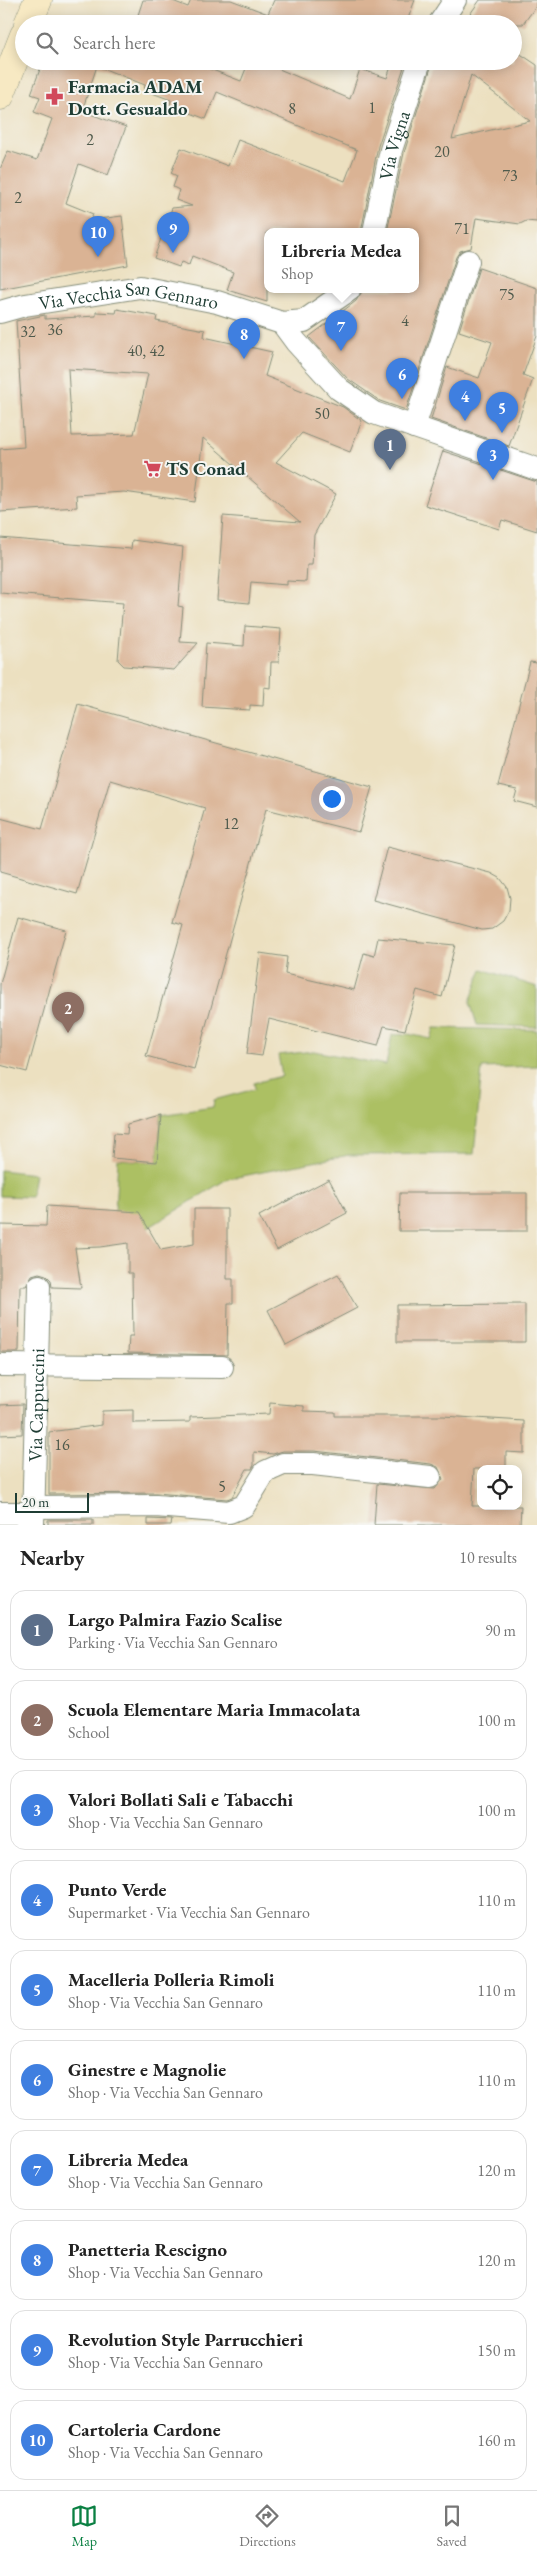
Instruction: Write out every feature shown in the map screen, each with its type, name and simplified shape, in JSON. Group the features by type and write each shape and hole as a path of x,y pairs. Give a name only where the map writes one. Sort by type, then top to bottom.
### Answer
{"main road":[{"path":"32,15 38,0"},
{"path":"0,96 15,58"}],"street":[{"path":"445,15 456,0"},
{"name":"Via Vigna","path":"375,228 391,150 417,70"},
{"path":"414,427 468,261"},
{"name":"Via Vecchia San Gennaro","path":"0,312 25,305 140,287 217,302 282,323"},
{"path":"282,323 304,321 345,293"},
{"path":"282,323 296,342 339,389 374,413 537,469"},
{"name":"Via Cappuccini","path":"33,1515 39,1286"},
{"path":"0,1365 222,1367"},
{"path":"0,1513 33,1515 156,1506 229,1512 244,1506 265,1472 283,1464 313,1464 430,1477"}],"green space":[{"path":"482,969 537,987 537,1027 477,1025 470,1002"},
{"path":"434,1028 537,1030 537,1066 482,1068 474,1154 349,1155 227,1179 148,1228 115,1211 118,1159 157,1162 161,1115 213,1107 214,1100 255,1089 254,1083 282,1076 278,1055 314,1051 386,1065 392,1035 408,1034 431,1039"},
{"path":"0,1170 35,1174 31,1197 0,1196"}],"building":[{"path":"143,0 170,0 188,7 191,0 231,0 268,14 274,0 415,0 409,15 138,15"},
{"path":"480,0 537,0 537,5 523,24 522,15 469,15"},
{"path":"522,55 537,65 537,222 526,221 520,224 476,218 471,248 460,251 456,257 406,410 380,401 348,379 309,337 356,301 361,293 419,293 419,228 388,228 404,153 430,70 522,70","holes":["471,75 530,121 452,139"]},
{"path":"40,70 96,70 82,111 126,127 108,175 79,164 66,203 93,214 91,220 122,216 128,265 0,289 0,169 8,151 37,160 52,119 34,112 40,97 31,94"},
{"path":"107,70 212,70 241,81 245,70 281,70 350,99 360,70 387,78 390,70 403,70 378,146 362,228 264,228 264,293 267,293 267,302 227,290 233,272 192,256 189,265 181,262 179,267 154,258 172,208 192,206 176,200 179,190 173,187 177,176 171,173 181,148 228,166 238,140 345,181 357,150 217,92 206,119 170,105 171,100 144,90 145,85"},
{"path":"479,268 537,288 537,336 523,375 533,379 509,446 431,419 447,367 479,378 492,342 459,331"},
{"path":"117,309 157,316 156,321 205,330 204,337 272,352 265,376 343,407 362,421 350,452 302,433 276,462 336,494 314,535 312,565 307,565 306,582 287,581 287,585 251,582 249,603 217,600 223,516 300,522 203,438 195,502 124,492 76,495 77,507 0,512 0,449 24,447 16,321 45,315 45,319 96,316 96,312 116,313","holes":["68,369 148,374 134,434 72,436"]},
{"path":"443,451 537,482 537,531 502,520 499,529 425,505"},
{"path":"0,538 131,549 132,540 183,547 178,606 183,607 180,642 198,643 174,670 124,666 118,660 123,603 0,593"},
{"path":"245,626 281,629 279,662 271,662 270,688 264,687 263,706 250,705 250,710 202,707 206,643 244,646"},
{"path":"530,662 537,663 537,807 514,801 517,790 498,786"},
{"path":"78,704 372,787 359,832 266,809 194,1069 146,1056 183,925 172,922 205,808 110,780 77,894 0,872 0,818 42,829"},
{"path":"387,847 491,873 500,878 507,887 510,898 509,910 503,921 492,929 482,930 373,900"},
{"path":"18,917 66,930 27,1072 0,1065 0,984"},
{"path":"378,938 455,945 442,997 417,990 405,1030 384,1026 378,1046 269,1019 262,1056 247,1054 260,953 287,957 285,974 354,990 364,953 374,956"},
{"path":"161,1115 157,1162 112,1158 114,1133 127,1134 128,1124"},
{"path":"329,1179 347,1213 277,1250 259,1216"},
{"path":"400,1193 527,1193 527,1231 399,1231"},
{"path":"47,1206 139,1212 161,1250 194,1244 194,1209 227,1209 227,1279 233,1279 233,1303 228,1303 227,1355 128,1353 129,1336 133,1336 132,1273 128,1273 128,1243 75,1248 81,1288 52,1287 51,1280 46,1275 39,1273 32,1275 26,1286 20,1286 19,1352 0,1352 0,1225 46,1226"},
{"path":"338,1274 357,1308 286,1345 268,1310"},
{"path":"525,1304 525,1342 397,1342 397,1305"},
{"path":"270,1403 304,1406 304,1411 335,1412 335,1416 443,1416 524,1421 524,1453 506,1452 506,1465 477,1465 477,1469 474,1469 472,1506 477,1506 477,1510 521,1510 520,1525 374,1525 377,1484 435,1489 443,1479 438,1467 431,1464 314,1451 283,1451 273,1454 254,1452 254,1465 252,1469 247,1469 232,1497 227,1499 156,1493 49,1494 49,1432 102,1425 102,1411 133,1410 133,1423 190,1422 190,1417 269,1414"},
{"path":"23,1404 22,1434 0,1435 0,1405"},
{"path":"148,1519 172,1520 171,1525 148,1525"},
{"path":"48,1520 93,1520 93,1525 48,1525"}],"place":[{"name":"Farmacia ADAM Dott. Gesualdo","path":"54,97"},
{"name":"Revolution Style Parrucchieri","path":"173,253"},
{"name":"Cartoleria Cardone","path":"98,257"},
{"name":"Libreria Medea","path":"341,351"},
{"name":"Panetteria Rescigno","path":"244,359"},
{"name":"Ginestre e Magnolie","path":"402,399"},
{"name":"Punto Verde","path":"465,421"},
{"name":"Macelleria Polleria Rimoli","path":"502,433"},
{"name":"TS Conad","path":"152,468"},
{"name":"Largo Palmira Fazio Scalise","path":"390,470"},
{"name":"Valori Bollati Sali e Tabacchi","path":"493,480"},
{"name":"Scuola Elementare Maria Immacolata","path":"68,1033"}]}
